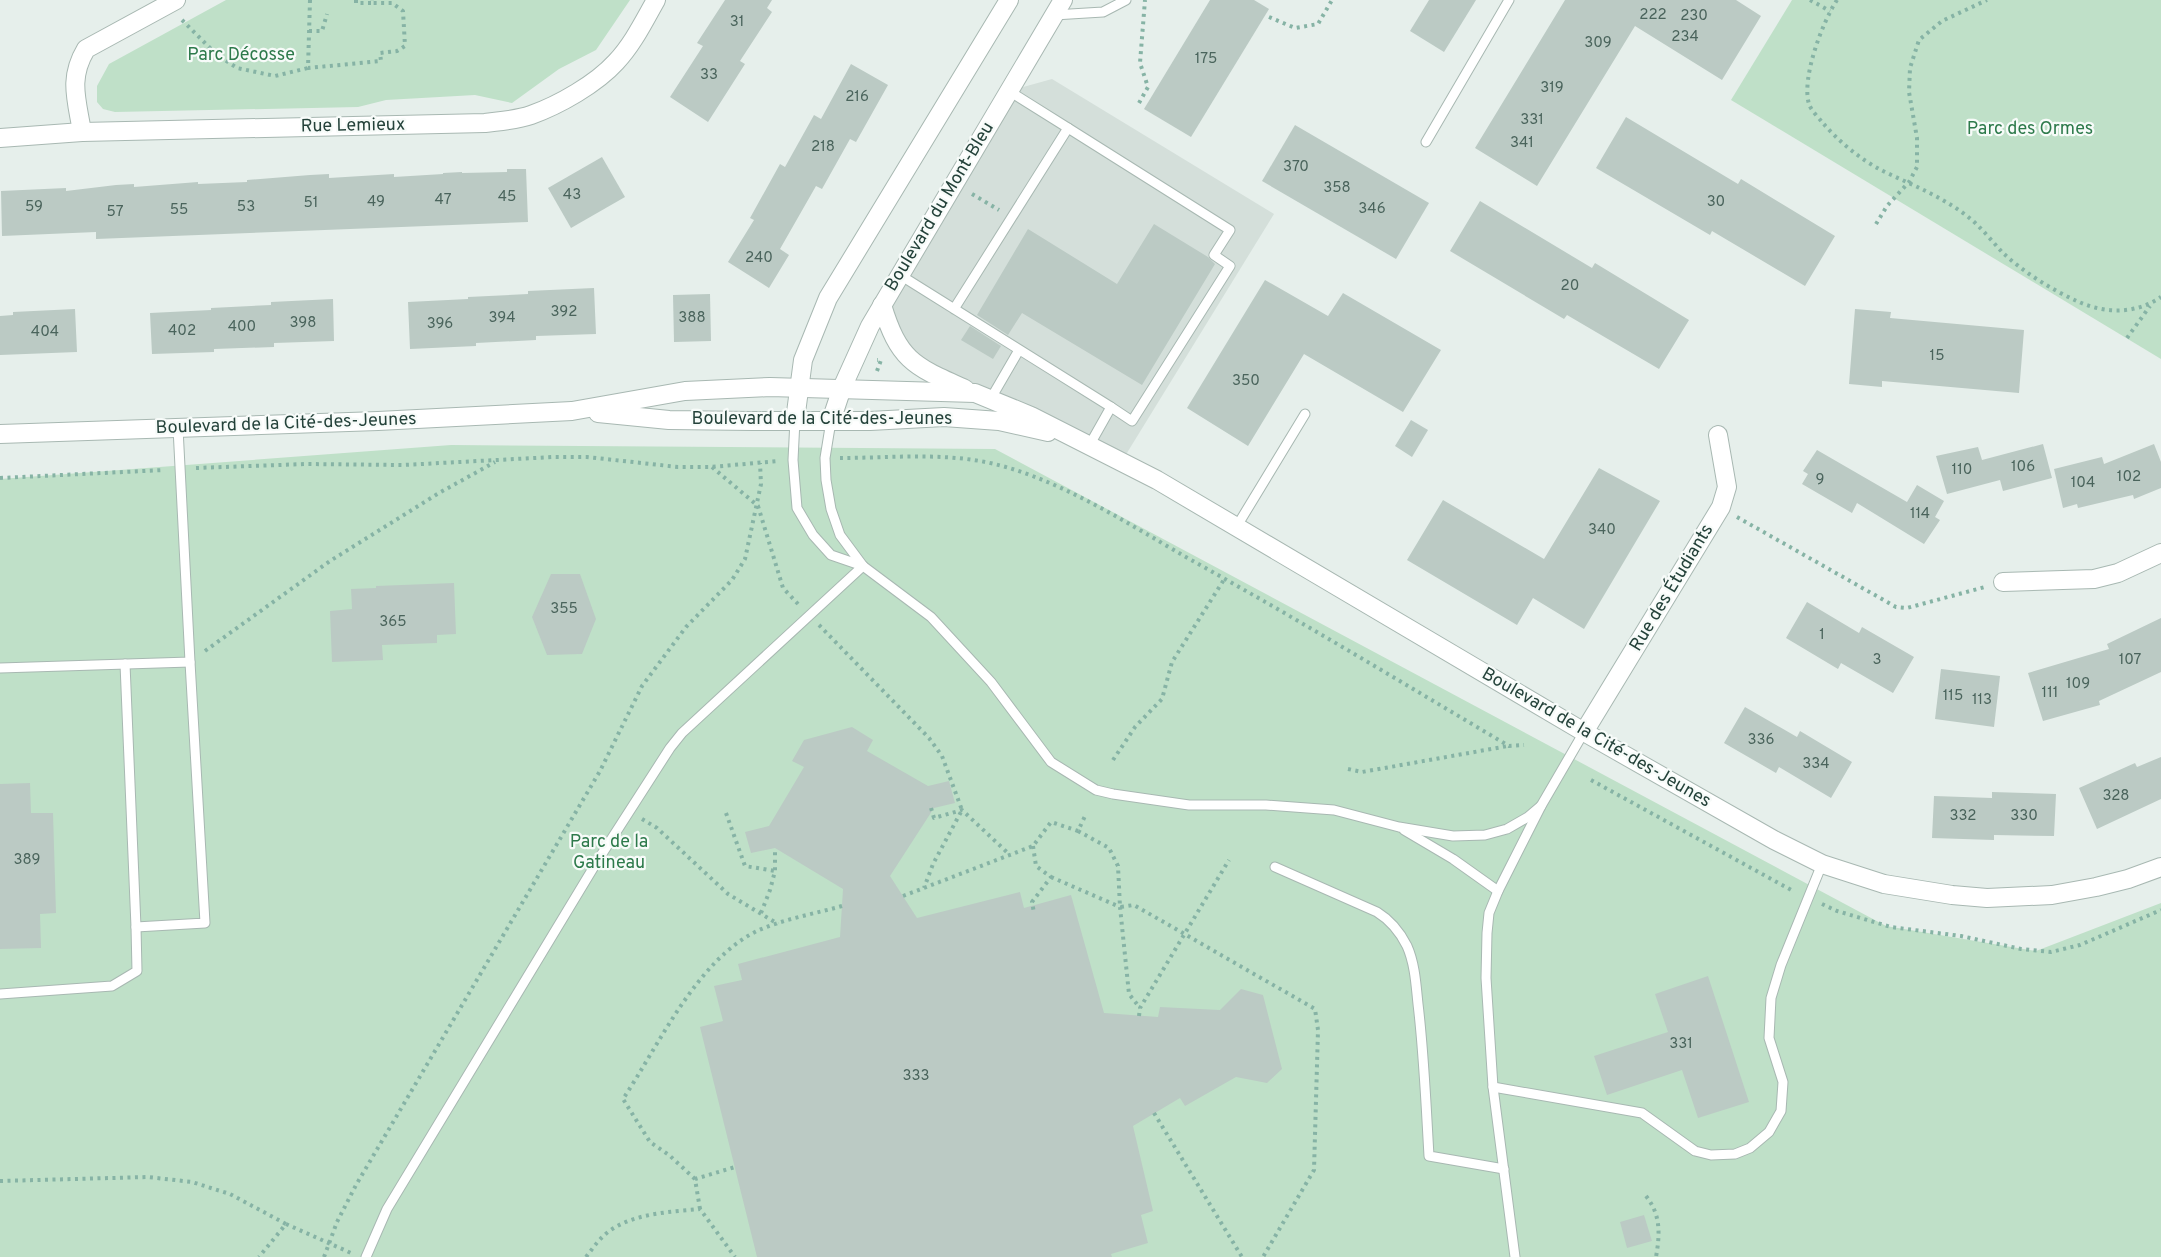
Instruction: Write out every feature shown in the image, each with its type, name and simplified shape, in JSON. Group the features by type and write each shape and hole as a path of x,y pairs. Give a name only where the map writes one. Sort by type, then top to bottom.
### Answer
{"street":[{"name":"Rue Lemieux","path":"0,138 82,132 485,123 530,115 586,88 601,77 628,47 656,0"},
{"path":"795,420 803,360 828,298 1009,0"},
{"path":"82,132 74,84 77,64 86,49 172,2"},
{"name":"Boulevard du Mont-Bleu","path":"831,421 842,388 870,326 1059,8"},
{"path":"882,305 893,337 908,358 937,376 983,396"},
{"name":"Boulevard de la Cité-des-Jeunes","path":"0,434 572,411 684,391 842,388 983,396 1031,416 1156,480 1584,732 1774,840 1822,864 1884,884 1987,898 2052,895 2078,891 2128,879 2161,867"},
{"name":"Boulevard de la Cité-des-Jeunes","path":"572,411 669,420 870,421 944,417 999,421 1070,437"},
{"name":"Rue des Étudiants","path":"1584,732 1720,507 1727,487 1718,435"},
{"path":"2003,582 2094,579 2118,573 2161,553"}],"lane":[{"path":"1059,8 1103,12 1126,0"},
{"path":"1426,142 1509,0"},
{"path":"900,275 1132,421 1230,266 1214,255 1230,230 1009,91"},
{"path":"954,309 1068,128"},
{"path":"983,396 1019,350"},
{"path":"1089,446 1111,407"},
{"path":"1237,526 1305,414"},
{"path":"795,420 792,460 797,508 813,535 831,555 863,566"},
{"path":"831,421 825,458 826,480 831,509 840,535 863,566 931,617 991,682 1052,762 1096,790 1189,805 1266,805 1334,810 1399,827 1454,836 1485,835 1517,824 1541,806"},
{"path":"136,927 205,923 178,428"},
{"path":"366,1257 387,1209 658,765 682,733 863,566"},
{"path":"0,668 189,662"},
{"path":"0,994 112,986 137,971 125,664"},
{"path":"1515,1257 1493,1087 1485,954 1490,913 1498,891 1541,806 1584,732"},
{"path":"1399,827 1453,859 1498,891"},
{"path":"1493,1087 1642,1113 1695,1150 1711,1155 1735,1154 1750,1148 1769,1132 1781,1111 1783,1082 1769,1038 1771,998 1781,965 1822,864"},
{"path":"1275,867 1377,912 1387,919 1402,936 1414,972 1421,1023 1430,1156 1503,1169"}],"path":[{"path":"308,68 310,0"},
{"path":"172,2 216,54 237,68 275,76 308,68 381,62 380,53 397,51 405,46 403,11 392,3 356,3 356,0"},
{"path":"1139,103 1148,87 1140,63 1145,0"},
{"path":"1269,17 1295,28 1318,24 1332,0"},
{"path":"1810,0 1830,11"},
{"path":"1837,0 1830,11 1811,63 1807,89 1809,105 1831,133 1881,170 1929,192 1968,217 2004,254 2029,273 2080,303 2107,310 2135,309 2161,297"},
{"path":"1876,224 1887,206 1909,182 1917,167 1917,138 1909,92 1910,68 1919,40 1942,21 1987,0"},
{"path":"309,31 322,31 327,14"},
{"path":"967,190 1011,218"},
{"path":"2127,338 2152,303"},
{"path":"189,662 330,561 412,509 496,461"},
{"path":"324,1257 327,1244 356,1185 600,771 642,686 686,627 739,570 745,559 758,506 761,484 760,463"},
{"path":"711,467 758,506 783,588 929,738 942,756 962,810 1010,855"},
{"path":"1720,507 1896,607 1907,608 2003,582"},
{"path":"1113,760 1135,728 1162,699 1172,662 1225,578"},
{"path":"1348,769 1362,772 1509,746"},
{"path":"931,808 934,818 962,810"},
{"path":"924,888 933,864 962,810"},
{"path":"630,811 657,828 728,894 779,924"},
{"path":"726,813 745,866 775,870"},
{"path":"1078,831 1086,814"},
{"path":"903,896 1033,846 1051,822 1078,831 1109,849 1118,866 1129,994 1140,1008"},
{"path":"1033,846 1036,866 1052,877 1120,907 1134,905 1311,1005 1317,1016 1314,1170 1263,1257"},
{"path":"760,913 770,890 775,870 775,848"},
{"path":"1139,1016 1140,1008 1229,860"},
{"path":"1034,914 1032,902 1052,877"},
{"path":"735,1257 700,1209 695,1179 669,1155 650,1142 623,1099 690,994 730,948 758,931 842,906"},
{"path":"1154,1113 1242,1257"},
{"path":"695,1179 735,1167"},
{"path":"0,1181 148,1177 192,1182 230,1194 327,1244 353,1254"},
{"path":"1646,1196 1658,1216 1656,1257"},
{"path":"586,1257 603,1237 620,1225 664,1213 700,1209"},
{"path":"259,1257 286,1224"}],"shaded area":[{"path":"1052,79 1274,214 1122,461 920,366 882,305 1009,91"}],"green space":[{"name":"Parc Décosse","path":"226,0 630,0 596,50 559,69 512,103 475,95 386,100 358,107 115,112 103,109 97,102 97,86 109,64"},
{"name":"Parc des Ormes","path":"1792,0 2161,0 2161,359 1731,100"},
{"name":"Parc de la Gatineau","path":"451,445 995,449 1886,926 2036,951 2161,903 2161,1257 0,1257 0,479"}],"building":[{"path":"725,0 772,0 767,8 772,12 740,61 745,64 708,122 670,97 703,46 697,43"},
{"path":"1210,0 1254,0 1269,9 1191,137 1144,109"},
{"path":"1429,0 1476,0 1444,52 1410,31"},
{"path":"1565,0 1736,0 1761,16 1722,80 1635,26 1537,186 1475,148"},
{"path":"851,64 888,85 856,142 850,139 822,189 816,186 780,249 789,255 769,288 728,262 754,220 750,218 780,164 785,167 814,115 821,119"},
{"path":"1626,117 1738,184 1741,179 1835,236 1805,286 1712,231 1710,235 1596,168"},
{"path":"1295,125 1429,203 1396,259 1262,181"},
{"path":"602,157 625,197 571,228 548,188"},
{"path":"507,169 526,169 528,222 96,239 96,232 2,236 1,191 66,188 66,191 134,184 134,187 198,182 198,184 247,182 247,180 329,174 329,178 394,174 394,177 462,172 507,172"},
{"path":"1480,201 1592,268 1595,263 1689,320 1659,369 1567,315 1564,319 1450,251"},
{"path":"1154,224 1208,257 1215,264 1142,385 1022,313 1008,335 977,315 1028,229 1117,284"},
{"path":"1265,280 1328,316 1343,293 1441,350 1403,412 1304,354 1248,446 1187,408"},
{"path":"594,288 596,334 536,336 536,340 410,349 408,302 528,294 528,291"},
{"path":"710,294 711,341 674,342 673,295"},
{"path":"333,299 334,341 274,343 274,347 214,349 214,352 152,354 150,313"},
{"path":"75,309 77,352 0,355 0,316 13,315 13,312"},
{"path":"1855,309 1891,312 1890,318 2024,330 2019,393 1882,381 1882,387 1849,384"},
{"path":"970,326 1001,346 993,359 961,340"},
{"path":"1411,420 1428,430 1412,457 1395,446"},
{"path":"2043,444 2052,478 2003,491 2000,480 1947,494 1936,456 1978,447 1982,460"},
{"path":"2154,444 2161,462 2161,488 2134,499 2133,495 2078,508 2077,504 2063,508 2054,469 2102,457 2104,464"},
{"path":"1817,450 1907,502 1917,485 1944,501 1935,517 1940,520 1924,544 1857,503 1852,513 1802,484 1808,474 1803,471"},
{"path":"1599,468 1660,501 1584,629 1533,598 1517,625 1407,560 1443,500 1544,559"},
{"path":"551,574 580,574 596,619 582,654 547,655 532,617"},
{"path":"454,583 456,634 437,635 437,643 382,645 383,660 332,662 330,611 352,609 351,589"},
{"path":"1807,602 1859,633 1862,627 1914,657 1893,693 1841,663 1838,669 1786,638"},
{"path":"2161,618 2161,672 2099,701 2100,705 2043,721 2028,673 2109,649 2107,644"},
{"path":"1941,669 2000,676 1994,727 1935,719"},
{"path":"1745,707 1797,737 1800,731 1852,762 1831,798 1779,767 1776,773 1724,743"},
{"path":"852,727 873,740 867,751 928,786 949,781 955,803 934,808 890,876 917,918 1020,892 1024,908 1071,895 1104,1013 1158,1017 1160,1007 1220,1010 1241,989 1263,995 1282,1069 1267,1083 1236,1077 1185,1106 1180,1098 1133,1126 1153,1211 1141,1215 1148,1243 1111,1254 1112,1257 757,1257 700,1027 723,1021 714,986 742,980 738,964 840,937 843,889 775,848 751,853 745,832 769,826 804,767 792,761 804,740"},
{"path":"2161,757 2161,799 2097,829 2079,788 2135,763 2137,767"},
{"path":"30,783 31,813 53,813 56,913 40,914 41,948 0,949 0,784"},
{"path":"1992,792 2056,794 2054,836 1994,835 1994,840 1932,838 1934,796 1992,798"},
{"path":"1708,976 1749,1102 1698,1118 1682,1070 1607,1095 1594,1056 1668,1032 1655,994"},
{"path":"1644,1215 1652,1241 1627,1248 1620,1222"}]}
